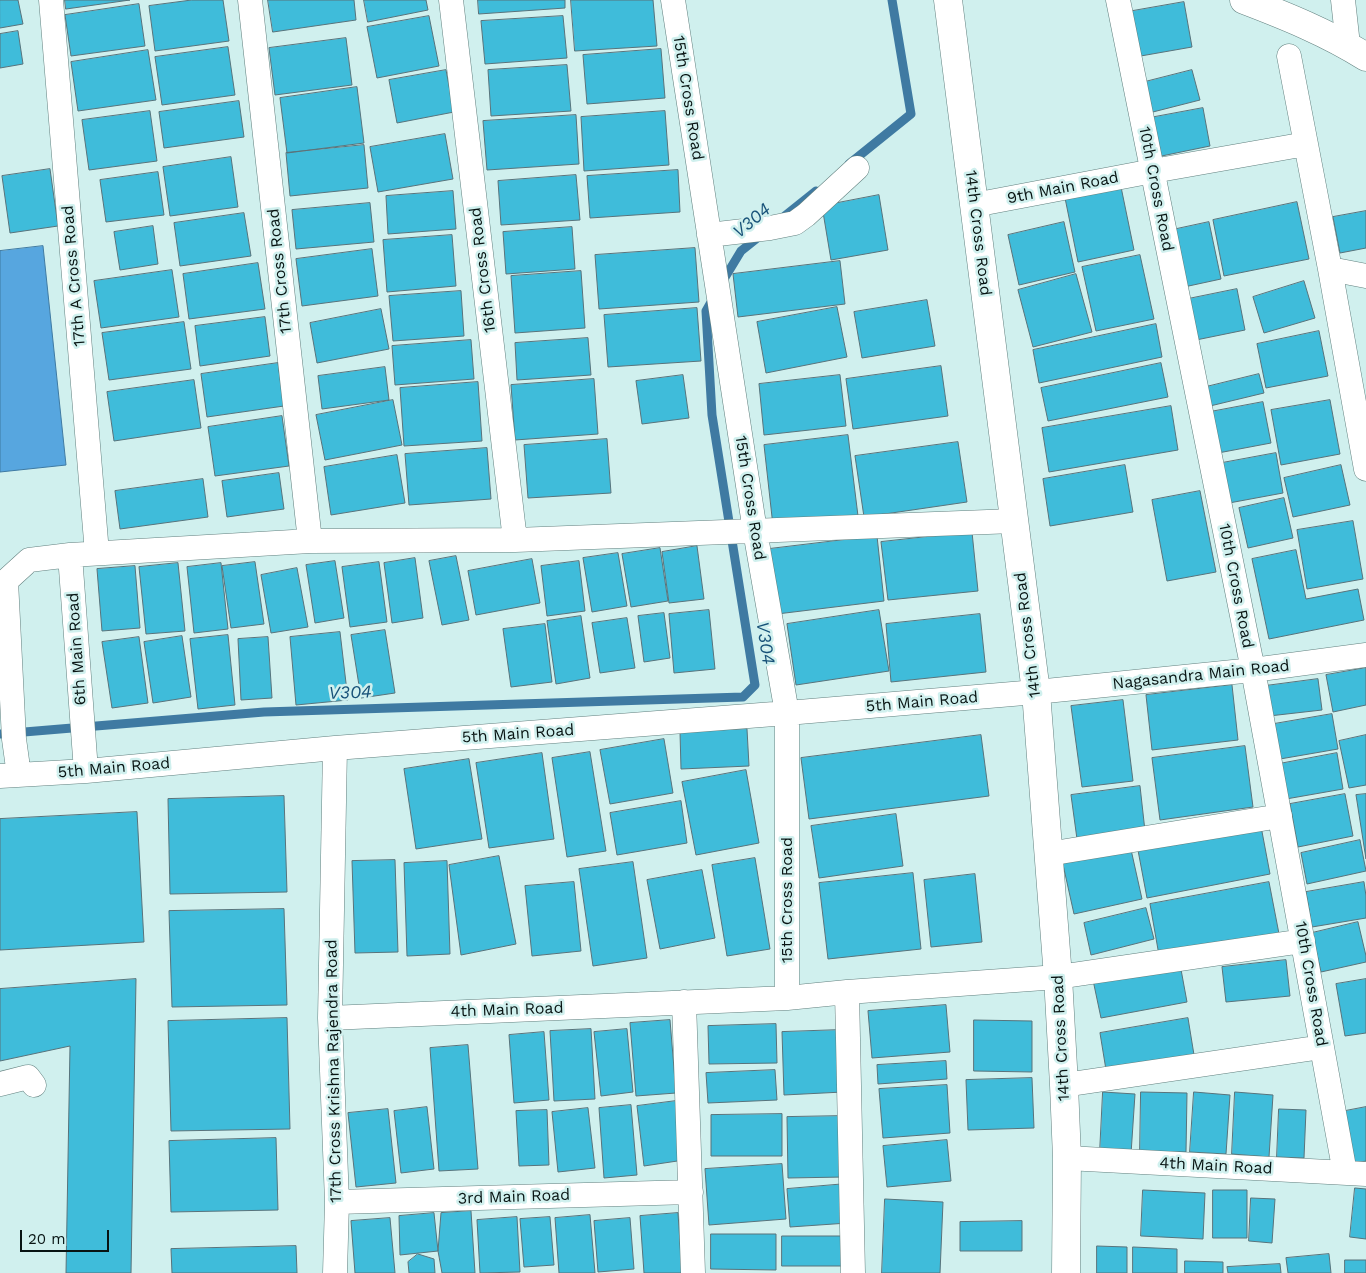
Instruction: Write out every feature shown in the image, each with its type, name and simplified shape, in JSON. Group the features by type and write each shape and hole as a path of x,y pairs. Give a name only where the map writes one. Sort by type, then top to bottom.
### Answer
{"main road":[{"name":"14th Cross Road","path":"948,0 1036,692 1058,976 1064,1085 1067,1158 1066,1273"},
{"path":"1244,0 1281,14 1357,51"}],"street":[{"name":"17th A Cross Road","path":"51,0 96,552"},
{"name":"17th Cross Road","path":"250,0 310,541"},
{"name":"16th Cross Road","path":"451,0 515,540"},
{"name":"15th Cross Road","path":"672,0 755,531 787,714 787,998"},
{"name":"10th Cross Road","path":"1118,0 1253,670 1322,1047 1356,1173"},
{"path":"1343,0 1357,51"},
{"path":"1289,56 1366,469"},
{"name":"9th Main Road","path":"974,205 1306,144"},
{"path":"709,235 795,223 856,168"},
{"path":"1330,269 1366,276"},
{"path":"9,775 14,739 6,581 29,560 96,552 310,541 515,540 1014,521"},
{"name":"6th Main Road","path":"70,555 86,771"},
{"name":"Nagasandra Main Road","path":"1036,692 1253,670 1366,655"},
{"name":"5th Main Road","path":"9,775 86,771 335,748 787,714 1036,692"},
{"name":"17th Cross Krishna Rajendra Road","path":"335,748 330,1018 338,1202 335,1273"},
{"path":"1048,854 1280,816"},
{"name":"4th Main Road","path":"330,1018 787,998 1058,976 1303,941"},
{"path":"848,992 854,1273"},
{"path":"684,1002 693,1273"},
{"path":"1064,1085 1322,1047"},
{"path":"0,1084 28,1077 34,1085"},
{"name":"4th Main Road","path":"1067,1158 1356,1173"},
{"name":"3rd Main Road","path":"338,1202 691,1192"}],"water":[{"path":"43,246 66,465 0,472 0,251"}],"building":[{"path":"0,0 18,0 23,24 0,28"},
{"path":"65,0 130,0 66,9"},
{"path":"192,0 223,0 229,41 155,51 149,6"},
{"path":"268,0 354,0 356,20 273,32"},
{"path":"364,0 426,0 428,10 368,22"},
{"path":"478,0 565,0 565,8 479,14"},
{"path":"571,0 653,0 657,46 575,51"},
{"path":"1184,2 1192,47 1135,57 1127,12"},
{"path":"139,4 145,46 71,56 65,15"},
{"path":"429,16 439,66 377,78 367,27"},
{"path":"563,16 567,58 485,64 481,21"},
{"path":"18,31 23,64 0,68 0,34"},
{"path":"346,38 352,85 275,95 269,48"},
{"path":"228,47 235,95 162,105 155,57"},
{"path":"661,49 665,98 587,104 583,55"},
{"path":"148,50 156,100 78,111 71,62"},
{"path":"567,65 571,111 491,116 488,70"},
{"path":"446,70 454,112 397,123 389,80"},
{"path":"1192,70 1200,100 1145,114 1137,84"},
{"path":"357,87 364,143 287,153 280,98"},
{"path":"239,101 244,137 164,148 159,112"},
{"path":"1203,108 1210,146 1152,158 1144,119"},
{"path":"150,111 157,161 89,170 82,120"},
{"path":"665,111 669,165 584,171 581,117"},
{"path":"576,115 579,164 487,170 483,121"},
{"path":"445,134 453,179 378,192 370,147"},
{"path":"364,145 368,188 290,196 286,153"},
{"path":"231,157 238,207 170,216 163,167"},
{"path":"50,169 58,226 10,233 2,176"},
{"path":"678,170 680,212 590,218 587,176"},
{"path":"158,172 164,215 106,222 100,180"},
{"path":"576,175 580,220 501,225 498,181"},
{"path":"1120,182 1134,250 1078,262 1064,193"},
{"path":"453,191 456,229 388,234 386,196"},
{"path":"879,195 888,250 831,260 822,206"},
{"path":"1297,202 1309,259 1224,276 1213,220"},
{"path":"370,203 374,242 296,249 292,210"},
{"path":"1366,211 1366,248 1340,253 1333,217"},
{"path":"244,213 251,256 180,266 174,223"},
{"path":"1064,222 1075,272 1019,285 1008,235"},
{"path":"1209,222 1221,279 1184,287 1172,230"},
{"path":"153,226 158,264 120,270 114,232"},
{"path":"572,227 575,269 506,274 503,232"},
{"path":"452,235 456,286 387,292 383,240"},
{"path":"695,248 699,302 599,309 595,255"},
{"path":"372,249 378,296 302,306 296,259"},
{"path":"1140,255 1154,319 1096,331 1082,267"},
{"path":"840,261 845,304 738,317 733,274"},
{"path":"258,263 265,309 189,319 183,274"},
{"path":"172,270 179,317 101,328 94,281"},
{"path":"581,271 585,328 515,333 511,276"},
{"path":"1076,274 1092,332 1033,347 1018,290"},
{"path":"1304,281 1315,318 1264,333 1253,297"},
{"path":"1237,289 1245,330 1196,340 1188,299"},
{"path":"461,291 464,336 393,341 389,296"},
{"path":"927,300 935,346 862,358 854,312"},
{"path":"837,307 847,357 766,373 757,322"},
{"path":"697,308 701,361 608,367 604,315"},
{"path":"381,309 389,349 317,363 310,323"},
{"path":"265,317 270,356 200,366 195,326"},
{"path":"184,322 191,369 109,380 102,333"},
{"path":"1156,324 1162,357 1039,383 1033,350"},
{"path":"1319,331 1328,376 1266,388 1257,344"},
{"path":"588,338 591,375 517,380 515,343"},
{"path":"471,340 474,379 395,385 392,346"},
{"path":"278,363 284,406 207,417 201,374"},
{"path":"1161,363 1168,397 1048,421 1041,388"},
{"path":"941,366 948,416 853,429 846,379"},
{"path":"385,367 389,400 322,409 318,376"},
{"path":"1259,374 1264,393 1210,406 1206,387"},
{"path":"683,375 689,418 642,424 636,381"},
{"path":"840,375 846,426 764,435 759,384"},
{"path":"594,379 598,434 515,440 511,385"},
{"path":"194,380 201,428 114,441 107,392"},
{"path":"478,382 482,441 404,446 400,388"},
{"path":"393,400 402,445 325,460 316,415"},
{"path":"1330,400 1340,454 1281,465 1271,410"},
{"path":"1263,402 1271,443 1218,453 1210,412"},
{"path":"1171,406 1178,450 1049,472 1042,428"},
{"path":"282,416 289,466 215,476 208,427"},
{"path":"848,435 858,516 773,526 764,445"},
{"path":"607,439 611,493 528,498 524,445"},
{"path":"958,442 967,502 864,517 855,456"},
{"path":"487,448 491,499 409,505 405,454"},
{"path":"1276,453 1283,493 1229,503 1222,463"},
{"path":"397,455 405,503 331,515 324,467"},
{"path":"1125,465 1133,512 1050,526 1043,479"},
{"path":"1341,465 1350,505 1293,517 1284,478"},
{"path":"279,473 284,509 227,517 222,481"},
{"path":"203,479 208,517 120,529 115,491"},
{"path":"1200,491 1216,572 1167,581 1152,500"},
{"path":"1284,498 1293,538 1248,548 1239,508"},
{"path":"1353,521 1363,579 1307,589 1297,530"},
{"path":"972,532 978,591 888,600 881,542"},
{"path":"877,536 884,601 777,614 769,549"},
{"path":"697,546 704,599 669,603 662,552"},
{"path":"660,548 668,601 631,607 622,554"},
{"path":"1296,550 1306,599 1358,589 1364,620 1269,639 1252,559"},
{"path":"618,553 627,606 592,612 583,558"},
{"path":"456,556 469,620 442,625 429,561"},
{"path":"415,558 423,618 392,623 384,563"},
{"path":"532,559 540,603 476,615 468,571"},
{"path":"335,561 344,618 315,623 306,565"},
{"path":"579,561 585,611 547,616 541,566"},
{"path":"255,562 264,624 231,628 222,566"},
{"path":"379,562 387,622 350,627 342,567"},
{"path":"178,563 185,631 146,634 139,567"},
{"path":"221,563 228,629 194,633 187,567"},
{"path":"135,566 140,628 102,631 97,569"},
{"path":"297,568 308,627 271,633 261,575"},
{"path":"709,610 715,669 674,673 669,614"},
{"path":"879,610 889,671 796,685 787,624"},
{"path":"664,613 670,658 644,662 638,616"},
{"path":"980,614 986,672 891,682 886,624"},
{"path":"581,616 590,678 556,684 547,621"},
{"path":"627,618 635,668 600,673 592,623"},
{"path":"545,624 552,682 511,687 503,629"},
{"path":"385,630 395,693 361,698 351,635"},
{"path":"340,632 348,700 296,705 290,637"},
{"path":"228,635 235,705 198,709 190,639"},
{"path":"182,636 191,697 153,703 144,642"},
{"path":"139,637 148,703 112,708 102,642"},
{"path":"268,637 272,698 241,700 238,639"},
{"path":"1366,668 1366,705 1333,712 1326,675"},
{"path":"1318,679 1322,710 1269,716 1265,686"},
{"path":"1232,685 1238,740 1152,750 1146,695"},
{"path":"1123,700 1133,781 1082,787 1071,706"},
{"path":"1332,714 1338,749 1280,759 1274,724"},
{"path":"747,729 749,766 681,769 680,732"},
{"path":"981,735 989,796 809,819 801,758"},
{"path":"1366,735 1366,785 1349,788 1339,741"},
{"path":"664,739 673,793 610,804 600,750"},
{"path":"1245,746 1253,807 1160,820 1152,758"},
{"path":"590,752 606,851 567,857 552,758"},
{"path":"542,753 554,839 489,848 476,763"},
{"path":"1337,753 1343,789 1286,799 1279,764"},
{"path":"469,759 482,839 416,849 404,769"},
{"path":"746,770 759,843 696,855 682,782"},
{"path":"1140,786 1145,831 1077,839 1071,795"},
{"path":"1345,794 1353,836 1298,847 1290,804"},
{"path":"1366,794 1366,859 1356,795"},
{"path":"284,796 287,892 170,894 168,799"},
{"path":"681,801 687,843 617,855 610,813"},
{"path":"137,812 144,942 0,950 0,819"},
{"path":"896,814 903,866 819,878 811,826"},
{"path":"1260,821 1270,874 1147,898 1137,845"},
{"path":"1360,840 1366,871 1307,884 1301,853"},
{"path":"1130,845 1142,899 1074,914 1062,860"},
{"path":"499,856 516,944 461,955 449,865"},
{"path":"755,858 770,949 727,956 712,865"},
{"path":"395,860 398,952 355,953 352,861"},
{"path":"447,861 450,954 407,956 404,863"},
{"path":"633,862 647,958 593,966 579,869"},
{"path":"702,870 715,938 660,949 647,880"},
{"path":"913,873 921,949 828,959 819,883"},
{"path":"975,874 982,942 931,947 924,880"},
{"path":"574,882 581,951 532,956 525,886"},
{"path":"1269,882 1280,939 1160,961 1150,904"},
{"path":"1364,882 1366,918 1312,927 1306,892"},
{"path":"1146,908 1154,939 1091,955 1084,923"},
{"path":"284,909 287,1005 172,1007 169,911"},
{"path":"1358,922 1366,962 1321,972 1312,933"},
{"path":"1286,960 1290,996 1226,1002 1222,967"},
{"path":"1180,964 1187,1002 1101,1018 1093,980"},
{"path":"136,979 131,1273 66,1273 70,1046 0,1061 0,989"},
{"path":"1366,979 1366,1033 1345,1036 1336,984"},
{"path":"946,1005 950,1052 872,1058 868,1011"},
{"path":"287,1018 290,1129 171,1131 168,1021"},
{"path":"1188,1018 1195,1061 1107,1076 1100,1033"},
{"path":"670,1020 676,1093 636,1096 630,1023"},
{"path":"974,1020 1032,1021 1032,1072 974,1071"},
{"path":"776,1024 777,1063 709,1064 708,1026"},
{"path":"591,1029 595,1099 554,1101 550,1031"},
{"path":"627,1029 633,1092 601,1096 594,1032"},
{"path":"840,1030 843,1092 784,1095 782,1032"},
{"path":"544,1032 549,1100 514,1103 509,1035"},
{"path":"468,1045 478,1169 439,1171 430,1048"},
{"path":"946,1061 947,1079 878,1084 877,1065"},
{"path":"775,1070 777,1100 708,1103 706,1073"},
{"path":"1032,1078 1034,1128 968,1130 966,1080"},
{"path":"947,1085 950,1133 883,1138 879,1089"},
{"path":"1103,1092 1135,1094 1131,1154 1100,1152"},
{"path":"1141,1092 1187,1093 1186,1152 1140,1152"},
{"path":"1194,1092 1230,1095 1226,1154 1190,1152"},
{"path":"1235,1092 1273,1095 1269,1157 1232,1154"},
{"path":"676,1101 684,1160 644,1166 637,1106"},
{"path":"631,1105 637,1175 604,1178 599,1108"},
{"path":"427,1107 434,1169 401,1173 394,1111"},
{"path":"1366,1107 1366,1161 1349,1164 1340,1112"},
{"path":"588,1108 595,1168 558,1172 552,1112"},
{"path":"388,1109 396,1183 356,1187 348,1113"},
{"path":"1279,1109 1306,1110 1304,1158 1277,1157"},
{"path":"547,1110 549,1165 519,1166 516,1111"},
{"path":"782,1114 782,1156 711,1156 711,1115"},
{"path":"843,1116 844,1177 788,1178 787,1117"},
{"path":"276,1138 278,1210 171,1212 169,1141"},
{"path":"947,1140 951,1181 887,1187 883,1146"},
{"path":"782,1164 786,1219 709,1225 705,1169"},
{"path":"846,1184 848,1223 790,1227 787,1189"},
{"path":"1355,1188 1366,1189 1366,1239 1350,1237"},
{"path":"1143,1190 1205,1193 1203,1239 1141,1236"},
{"path":"1213,1190 1247,1190 1247,1238 1213,1238"},
{"path":"1251,1198 1275,1199 1272,1243 1249,1241"},
{"path":"885,1199 943,1202 940,1273 882,1273"},
{"path":"471,1211 475,1273 442,1273 438,1251 441,1213"},
{"path":"434,1213 438,1251 400,1255 399,1216"},
{"path":"678,1213 682,1273 644,1273 640,1216"},
{"path":"590,1215 595,1273 559,1273 555,1218"},
{"path":"517,1217 520,1272 480,1273 477,1220"},
{"path":"550,1217 554,1265 524,1267 520,1219"},
{"path":"390,1218 395,1273 355,1273 351,1221"},
{"path":"630,1218 634,1269 598,1272 594,1221"},
{"path":"1022,1221 1022,1251 960,1251 960,1222"},
{"path":"711,1234 776,1234 776,1270 711,1269"},
{"path":"782,1236 842,1236 842,1266 782,1266"},
{"path":"296,1246 297,1273 172,1273 171,1249"},
{"path":"1097,1246 1127,1247 1127,1273 1097,1273"},
{"path":"1133,1247 1177,1249 1177,1273 1133,1273"},
{"path":"418,1254 434,1259 435,1273 409,1273 408,1262"},
{"path":"1329,1254 1331,1273 1288,1273 1286,1258"},
{"path":"1345,1260 1366,1260 1366,1273 1345,1273"},
{"path":"1185,1261 1223,1262 1223,1273 1185,1273"},
{"path":"1280,1264 1281,1273 1228,1273 1227,1267"}],"waterway":[{"name":"V304","path":"849,164 911,114 892,0"},
{"name":"V304","path":"781,219 816,191"},
{"name":"V304","path":"721,284 741,251 761,235"},
{"name":"V304","path":"0,734 264,712 743,697 755,685 712,415 706,311 714,297"}]}
